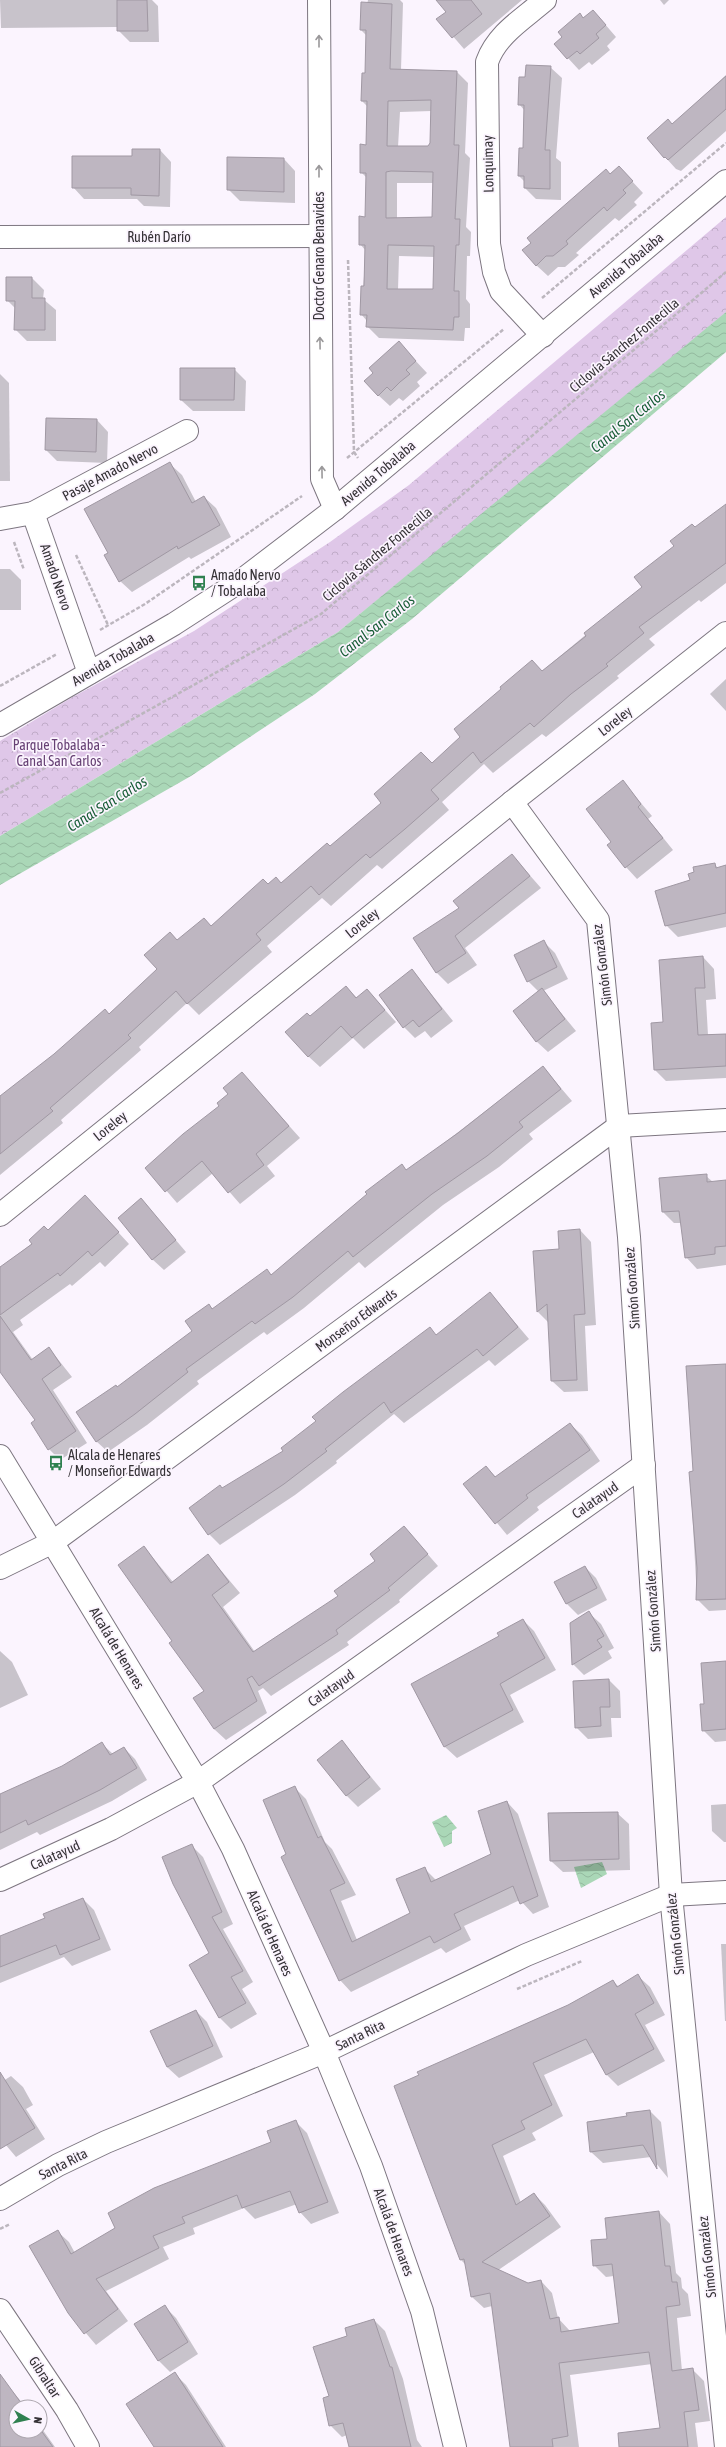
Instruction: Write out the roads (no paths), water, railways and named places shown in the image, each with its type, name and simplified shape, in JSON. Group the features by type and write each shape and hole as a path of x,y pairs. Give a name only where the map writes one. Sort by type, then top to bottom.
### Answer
{"street":[{"name":"Doctor Genaro Benavides","path":"319,0 319,236 322,479 335,509"},
{"name":"Lonquimay","path":"543,336 502,291 494,272 489,244 487,62 493,47 506,32 546,0"},
{"name":"Avenida Tobalaba","path":"0,725 174,624 242,580 335,509 726,181"},
{"name":"Rubén Darío","path":"0,237 319,236"},
{"name":"Pasaje Amado Nervo","path":"33,513 187,431"},
{"path":"0,520 33,513"},
{"name":"Amado Nervo","path":"33,513 89,673"},
{"name":"Loreley","path":"0,1215 512,802 726,633"},
{"name":"Simón González","path":"512,802 598,920 619,1126 644,1465 671,1895 726,2447"},
{"path":"619,1126 726,1120"},
{"name":"Monseñor Edwards","path":"0,1568 53,1542 619,1126"},
{"name":"Alcalá de Henares","path":"0,1456 198,1782 233,1849 324,2052 371,2166 422,2311 455,2447"},
{"name":"Calatayud","path":"0,1880 111,1829 198,1782 644,1465"},
{"name":"Santa Rita","path":"0,2199 58,2166 106,2142 324,2052 526,1956 671,1895 726,1892"},
{"name":"Gibraltar","path":"0,2310 67,2410 88,2447"}],"water":[{"name":"Canal San Carlos","path":"726,312 726,352 412,619 315,694 191,776 0,885 0,836 338,632"},
{"path":"446,1815 457,1828 452,1831 452,1843 444,1847 432,1822"},
{"path":"602,1862 607,1874 581,1888 574,1867"}],"place":[{"name":"Amado Nervo / Tobalaba","path":"199,583"},
{"name":"Alcala de Henares / Monseñor Edwards","path":"56,1463"}],"park label":[{"name":"Parque Tobalaba - Canal San Carlos","path":"59,754"}]}
